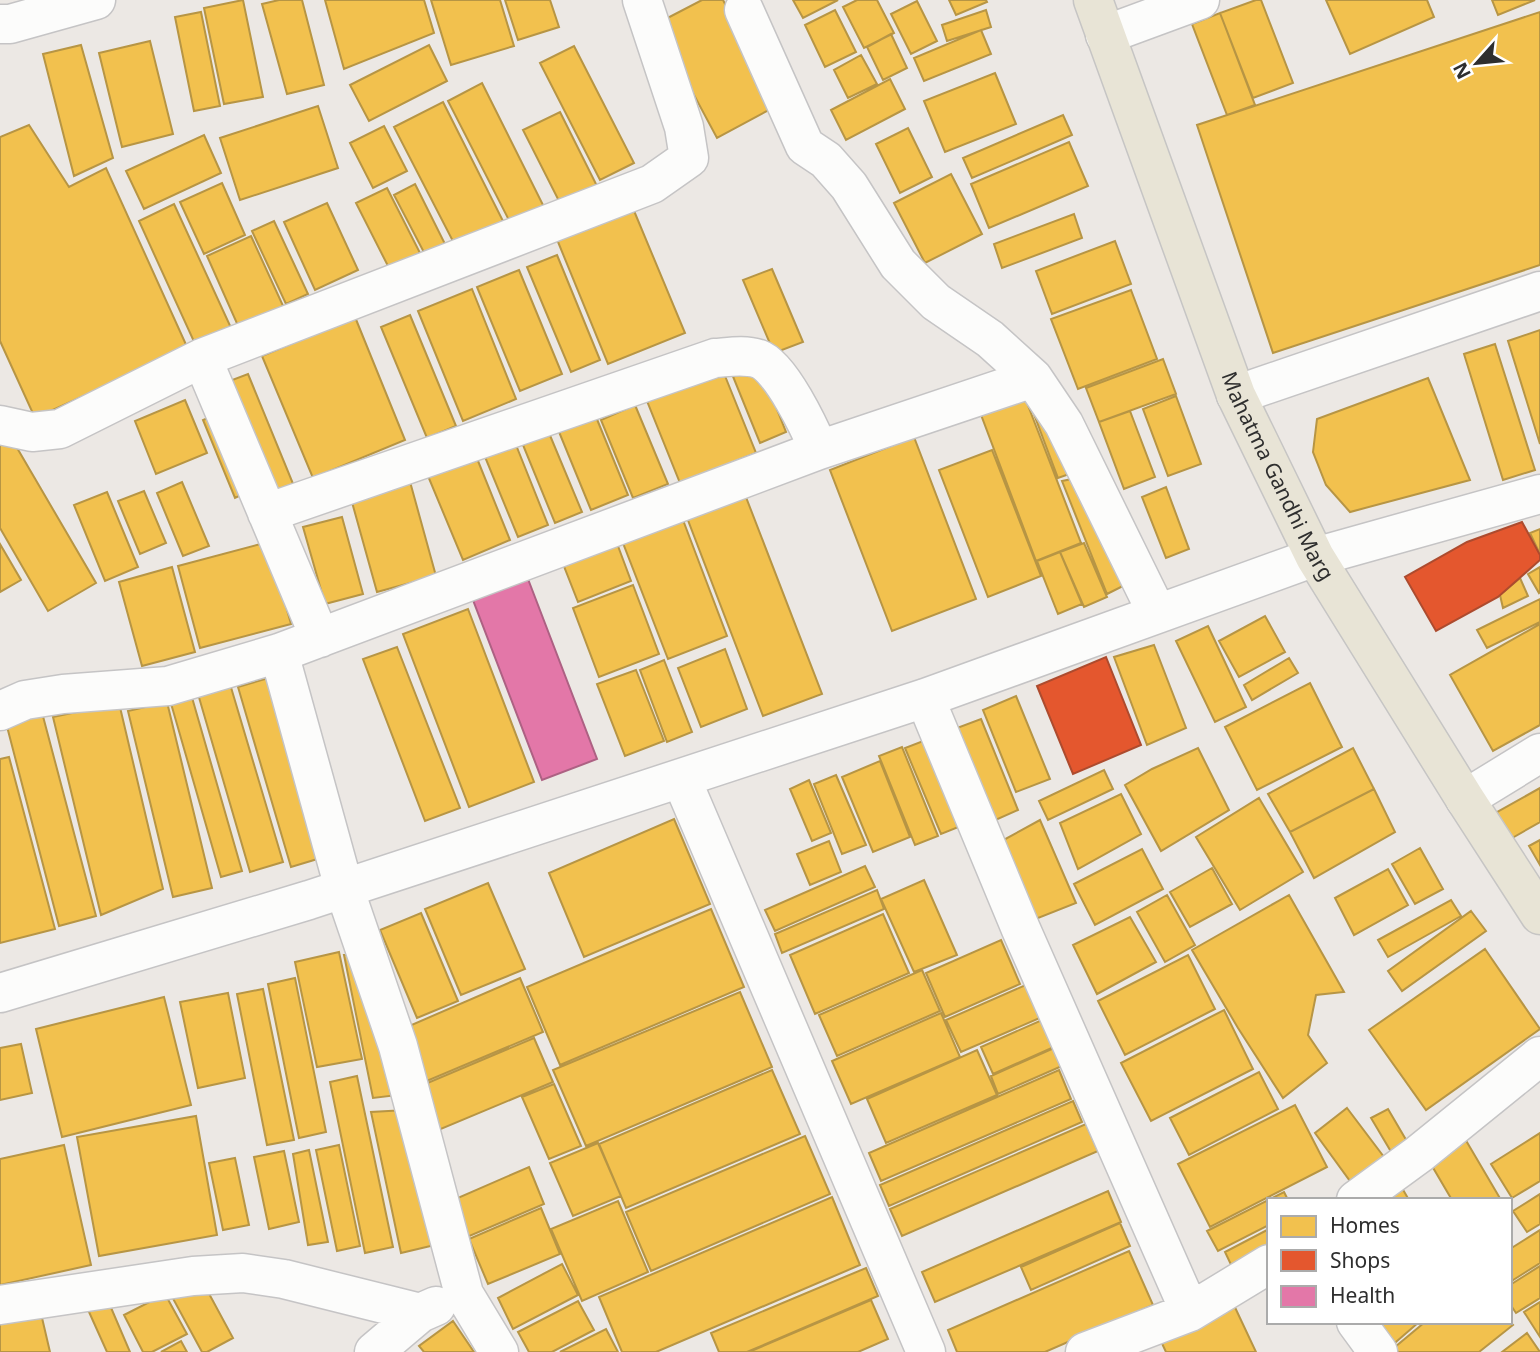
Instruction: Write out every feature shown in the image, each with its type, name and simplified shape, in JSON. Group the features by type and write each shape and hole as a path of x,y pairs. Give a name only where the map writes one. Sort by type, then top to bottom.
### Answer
{"main road":[{"name":"Mahatma Gandhi Marg","path":"1099,17 1236,396 1315,556 1540,915"}],"street":[{"path":"0,24 96,0"},
{"path":"0,425 32,432 60,429 202,358 652,184 689,158 684,127 642,0"},
{"path":"1099,17 1200,0"},
{"path":"744,10 805,146 826,160 849,186 898,264 936,302 990,339 1033,379 1064,424 1157,613"},
{"path":"1236,396 1540,291"},
{"path":"267,513 715,358 748,356 763,360 800,407 819,450"},
{"path":"202,358 320,638"},
{"path":"0,711 25,700 63,694 168,686 279,653 819,450 1033,379"},
{"path":"0,992 344,888 925,698 1315,556 1540,494"},
{"path":"279,653 344,888 398,1046 464,1294 499,1352"},
{"path":"925,698 1026,940 1191,1312"},
{"path":"1465,799 1540,753"},
{"path":"681,778 926,1352"},
{"path":"1359,1198 1419,1154 1540,1056"},
{"path":"1085,1352 1191,1312 1267,1265"},
{"path":"0,1305 193,1276 243,1273 284,1279 420,1313"},
{"path":"374,1352 420,1313 464,1294"},
{"path":"1357,1324 1378,1352"}],"building: Homes":[{"path":"243,0 263,97 224,104 204,8"},
{"path":"279,0 302,0 324,85 287,94 262,4"},
{"path":"325,0 424,0 434,33 344,69"},
{"path":"431,0 500,0 514,46 451,65"},
{"path":"505,0 550,0 559,27 518,40"},
{"path":"702,0 723,0 778,105 717,138 656,24"},
{"path":"793,0 838,0 803,18"},
{"path":"857,0 877,0 894,33 864,48 843,7"},
{"path":"949,0 986,0 987,2 956,15"},
{"path":"1261,0 1293,83 1253,98 1220,13"},
{"path":"1326,0 1427,0 1434,17 1350,54"},
{"path":"1492,0 1535,0 1498,15"},
{"path":"917,1 937,41 911,54 891,14"},
{"path":"835,10 856,52 825,67 805,25"},
{"path":"986,10 991,27 947,41 942,25"},
{"path":"201,12 220,106 194,111 175,17"},
{"path":"1540,12 1540,265 1273,353 1197,125"},
{"path":"1220,13 1255,105 1227,115 1192,24"},
{"path":"981,30 991,54 924,81 914,58"},
{"path":"891,34 907,68 883,80 867,47"},
{"path":"150,41 173,134 122,147 99,53"},
{"path":"81,45 113,158 74,176 43,54"},
{"path":"429,45 447,81 369,121 350,85"},
{"path":"574,46 634,163 600,180 540,63"},
{"path":"861,55 877,84 848,98 834,70"},
{"path":"995,73 1016,124 945,152 924,101"},
{"path":"890,79 905,109 846,140 831,110"},
{"path":"482,83 546,211 513,228 448,101"},
{"path":"443,102 506,227 458,251 394,127"},
{"path":"318,106 338,168 240,200 220,138"},
{"path":"560,112 597,186 561,205 523,130"},
{"path":"1063,115 1072,135 972,178 963,158"},
{"path":"29,125 69,187 106,168 188,349 35,418 0,341 0,137"},
{"path":"384,126 407,171 373,188 350,143"},
{"path":"908,128 932,177 900,193 876,144"},
{"path":"204,135 221,173 144,209 126,171"},
{"path":"1069,142 1088,186 989,228 971,184"},
{"path":"951,174 982,234 925,263 894,203"},
{"path":"222,183 245,235 204,254 180,202"},
{"path":"415,184 448,250 428,260 394,195"},
{"path":"387,188 420,253 389,268 356,203"},
{"path":"327,203 358,270 315,290 284,222"},
{"path":"174,204 232,330 196,346 139,221"},
{"path":"632,206 685,333 608,364 556,237"},
{"path":"1074,214 1082,238 1002,268 994,244"},
{"path":"274,221 308,294 286,304 252,231"},
{"path":"251,236 284,308 239,328 207,256"},
{"path":"1115,241 1131,284 1052,314 1036,271"},
{"path":"557,255 600,360 571,372 527,267"},
{"path":"772,269 803,342 774,353 743,280"},
{"path":"519,270 562,374 520,391 477,287"},
{"path":"472,289 516,399 463,421 418,311"},
{"path":"1131,290 1157,359 1078,389 1051,319"},
{"path":"410,315 456,426 427,438 381,327"},
{"path":"355,317 405,440 313,478 262,356"},
{"path":"1540,330 1540,444 1508,341"},
{"path":"1495,344 1535,470 1503,480 1464,354"},
{"path":"1163,359 1176,394 1099,422 1086,388"},
{"path":"719,361 756,453 680,483 643,391"},
{"path":"759,364 786,432 760,443 732,374"},
{"path":"248,374 296,491 267,503 219,385"},
{"path":"1428,378 1470,480 1350,512 1326,485 1313,452 1317,419"},
{"path":"1024,395 1081,543 1036,561 980,412"},
{"path":"1176,396 1201,464 1168,476 1143,409"},
{"path":"185,400 207,453 156,474 135,421"},
{"path":"635,405 668,484 633,498 601,420"},
{"path":"1032,409 1075,472 1058,478"},
{"path":"1130,411 1155,477 1124,489 1099,422"},
{"path":"222,412 254,489 235,498 203,420"},
{"path":"594,412 628,495 591,510 557,427"},
{"path":"6,429 96,583 48,611 0,528 0,432"},
{"path":"549,433 582,512 555,523 523,445"},
{"path":"914,437 976,599 892,631 830,470"},
{"path":"514,440 548,525 518,537 483,452"},
{"path":"992,450 1041,576 988,597 939,470"},
{"path":"476,456 510,540 463,560 428,476"},
{"path":"409,478 436,576 377,592 350,495"},
{"path":"1077,478 1123,586 1107,594 1062,481"},
{"path":"182,482 209,546 183,556 157,493"},
{"path":"1166,487 1189,549 1166,558 1142,497"},
{"path":"144,491 166,543 140,554 118,501"},
{"path":"107,492 138,567 105,581 74,505"},
{"path":"744,492 822,694 763,716 686,515"},
{"path":"342,517 363,594 325,604 303,527"},
{"path":"683,520 727,636 668,659 623,543"},
{"path":"1540,529 1540,554 1530,533"},
{"path":"612,530 631,581 578,602 558,551"},
{"path":"268,542 291,624 200,648 178,566"},
{"path":"1084,543 1107,597 1084,607 1060,552"},
{"path":"0,544 21,580 0,592"},
{"path":"1060,552 1082,604 1058,614 1037,561"},
{"path":"172,567 195,652 142,666 119,582"},
{"path":"1540,567 1540,592 1539,593 1528,574"},
{"path":"1520,578 1528,596 1503,608 1500,595"},
{"path":"633,585 659,654 599,677 573,608"},
{"path":"1540,599 1540,622 1487,648 1477,630"},
{"path":"468,609 534,782 469,807 403,634"},
{"path":"1265,616 1285,652 1239,677 1219,641"},
{"path":"1540,624 1540,725 1493,751 1450,675"},
{"path":"1208,626 1246,707 1215,722 1176,641"},
{"path":"1154,645 1186,728 1147,745 1114,657"},
{"path":"397,647 460,808 425,821 363,659"},
{"path":"725,649 747,709 701,727 678,668"},
{"path":"1289,658 1298,673 1252,700 1244,685"},
{"path":"664,660 692,732 667,742 640,670"},
{"path":"636,670 664,741 625,756 597,684"},
{"path":"272,677 324,857 291,867 238,687"},
{"path":"1310,683 1342,747 1257,790 1225,727"},
{"path":"230,684 283,862 250,872 198,694"},
{"path":"191,694 242,871 221,877 170,700"},
{"path":"1016,696 1050,779 1016,792 983,710"},
{"path":"167,702 212,888 173,897 128,711"},
{"path":"119,703 163,889 101,915 53,717"},
{"path":"40,705 96,916 59,926 4,715"},
{"path":"981,719 1018,810 991,822 949,731"},
{"path":"931,738 966,824 941,834 905,748"},
{"path":"902,747 938,836 915,845 879,756"},
{"path":"1198,748 1229,810 1161,851 1125,785"},
{"path":"1353,748 1374,789 1290,832 1268,794"},
{"path":"9,757 55,929 0,943 0,759"},
{"path":"880,761 910,837 873,852 842,777"},
{"path":"1104,770 1113,789 1048,820 1039,801"},
{"path":"836,775 866,845 842,854 814,784"},
{"path":"809,780 831,833 812,841 790,789"},
{"path":"1540,788 1540,822 1507,841 1492,815"},
{"path":"1374,789 1395,832 1314,878 1290,832"},
{"path":"1121,794 1141,834 1078,869 1060,823"},
{"path":"1259,798 1303,872 1240,910 1196,837"},
{"path":"674,819 710,904 584,957 549,873"},
{"path":"1040,820 1076,903 1028,922 998,843"},
{"path":"1540,840 1540,865 1529,846"},
{"path":"829,841 841,872 810,885 797,854"},
{"path":"1420,848 1443,889 1415,904 1392,864"},
{"path":"1142,849 1163,889 1095,925 1074,884"},
{"path":"865,866 875,887 775,931 765,910"},
{"path":"1212,868 1232,904 1190,927 1170,892"},
{"path":"1388,869 1408,905 1354,935 1335,898"},
{"path":"924,880 957,955 914,972 881,899"},
{"path":"488,883 525,969 461,995 425,909"},
{"path":"877,890 884,909 782,953 775,934"},
{"path":"1167,895 1195,945 1165,962 1137,912"},
{"path":"1289,895 1344,992 1316,995 1308,1035 1327,1063 1283,1098 1192,950"},
{"path":"1451,900 1461,916 1388,957 1378,940"},
{"path":"711,909 744,987 560,1065 527,987"},
{"path":"1471,911 1486,931 1402,991 1388,971"},
{"path":"421,913 458,1001 417,1018 380,930"},
{"path":"883,914 909,973 815,1014 790,955"},
{"path":"1130,917 1156,962 1097,994 1073,945"},
{"path":"1001,940 1020,984 945,1017 926,973"},
{"path":"1485,949 1540,1029 1426,1110 1369,1030"},
{"path":"339,952 362,1059 317,1067 295,962"},
{"path":"344,955 356,955 398,1095 373,1098"},
{"path":"1188,955 1215,1009 1125,1055 1098,1001"},
{"path":"922,970 940,1011 837,1056 819,1015"},
{"path":"295,978 326,1132 299,1138 268,984"},
{"path":"520,978 543,1032 422,1083 400,1030"},
{"path":"1028,984 1042,1017 961,1052 946,1020"},
{"path":"263,989 294,1140 267,1145 237,994"},
{"path":"740,992 772,1067 586,1146 553,1070"},
{"path":"228,993 245,1078 198,1088 180,1002"},
{"path":"164,997 191,1105 62,1137 36,1029"},
{"path":"1224,1010 1253,1069 1151,1121 1121,1063"},
{"path":"941,1013 960,1057 851,1104 832,1061"},
{"path":"1042,1020 1054,1047 993,1074 981,1047"},
{"path":"534,1038 553,1082 436,1131 418,1087"},
{"path":"21,1044 32,1093 0,1100 0,1048"},
{"path":"1054,1048 1062,1066 998,1094 991,1076"},
{"path":"977,1050 997,1095 886,1143 867,1099"},
{"path":"772,1070 800,1134 626,1208 599,1144"},
{"path":"1059,1070 1071,1099 881,1181 869,1153"},
{"path":"1259,1072 1278,1109 1189,1155 1170,1118"},
{"path":"357,1076 393,1247 365,1253 330,1082"},
{"path":"554,1084 581,1146 549,1159 522,1097"},
{"path":"1073,1101 1082,1122 889,1206 880,1185"},
{"path":"1295,1105 1327,1167 1210,1227 1178,1164"},
{"path":"1347,1108 1384,1157 1350,1181 1315,1133"},
{"path":"1388,1109 1412,1150 1396,1160 1371,1118"},
{"path":"406,1110 439,1244 401,1253 371,1112"},
{"path":"196,1116 217,1235 99,1256 77,1137"},
{"path":"1086,1124 1098,1151 902,1236 890,1209"},
{"path":"1461,1132 1500,1198 1451,1198 1425,1154"},
{"path":"1540,1133 1540,1181 1512,1198 1491,1164"},
{"path":"805,1136 830,1194 651,1271 626,1212"},
{"path":"598,1143 621,1196 573,1216 550,1163"},
{"path":"64,1145 91,1265 0,1285 0,1159"},
{"path":"339,1145 360,1246 337,1251 316,1150"},
{"path":"309,1150 328,1242 308,1245 293,1154"},
{"path":"284,1151 299,1222 269,1229 254,1157"},
{"path":"235,1158 249,1225 223,1230 209,1163"},
{"path":"529,1167 544,1204 460,1240 444,1204"},
{"path":"1402,1188 1408,1198 1384,1198"},
{"path":"1108,1191 1121,1222 935,1302 922,1272"},
{"path":"1284,1192 1287,1198 1272,1198"},
{"path":"1540,1194 1540,1224 1527,1232 1513,1211"},
{"path":"832,1197 860,1265 656,1352 622,1352 599,1297"},
{"path":"618,1201 648,1272 582,1301 551,1229"},
{"path":"1267,1201 1267,1226 1218,1251 1207,1231"},
{"path":"541,1208 560,1254 488,1284 469,1239"},
{"path":"1120,1223 1130,1246 1031,1290 1021,1267"},
{"path":"1267,1230 1267,1254 1234,1271 1225,1252"},
{"path":"1540,1230 1540,1263 1512,1281 1512,1248"},
{"path":"1129,1251 1153,1305 1045,1352 957,1352 948,1330"},
{"path":"562,1264 578,1295 513,1329 498,1298"},
{"path":"1540,1266 1540,1298 1516,1313 1512,1307 1512,1284"},
{"path":"866,1268 878,1296 747,1352 719,1352 711,1333"},
{"path":"200,1277 233,1338 207,1352 202,1352 170,1293"},
{"path":"165,1294 187,1334 152,1352 143,1352 124,1315"},
{"path":"106,1296 130,1352 107,1352 85,1303"},
{"path":"871,1300 888,1339 858,1352 749,1352"},
{"path":"578,1301 594,1330 552,1352 529,1352 518,1332"},
{"path":"1232,1301 1256,1352 1166,1352 1158,1335"},
{"path":"1540,1302 1540,1337 1524,1312"},
{"path":"39,1305 50,1352 0,1352 0,1315"},
{"path":"453,1321 474,1352 424,1352 419,1346"},
{"path":"1376,1324 1417,1324 1389,1348"},
{"path":"1423,1324 1513,1325 1479,1352 1398,1352 1395,1347"},
{"path":"606,1329 618,1352 560,1352"},
{"path":"1527,1333 1540,1352 1502,1352"},
{"path":"181,1341 187,1352 161,1352"}],"building: Shops":[{"path":"1522,522 1540,555 1540,560 1498,597 1436,631 1405,577 1467,542"},
{"path":"1106,657 1141,745 1073,774 1037,686"}],"building: Health":[{"path":"528,579 597,759 542,780 473,600"}]}
